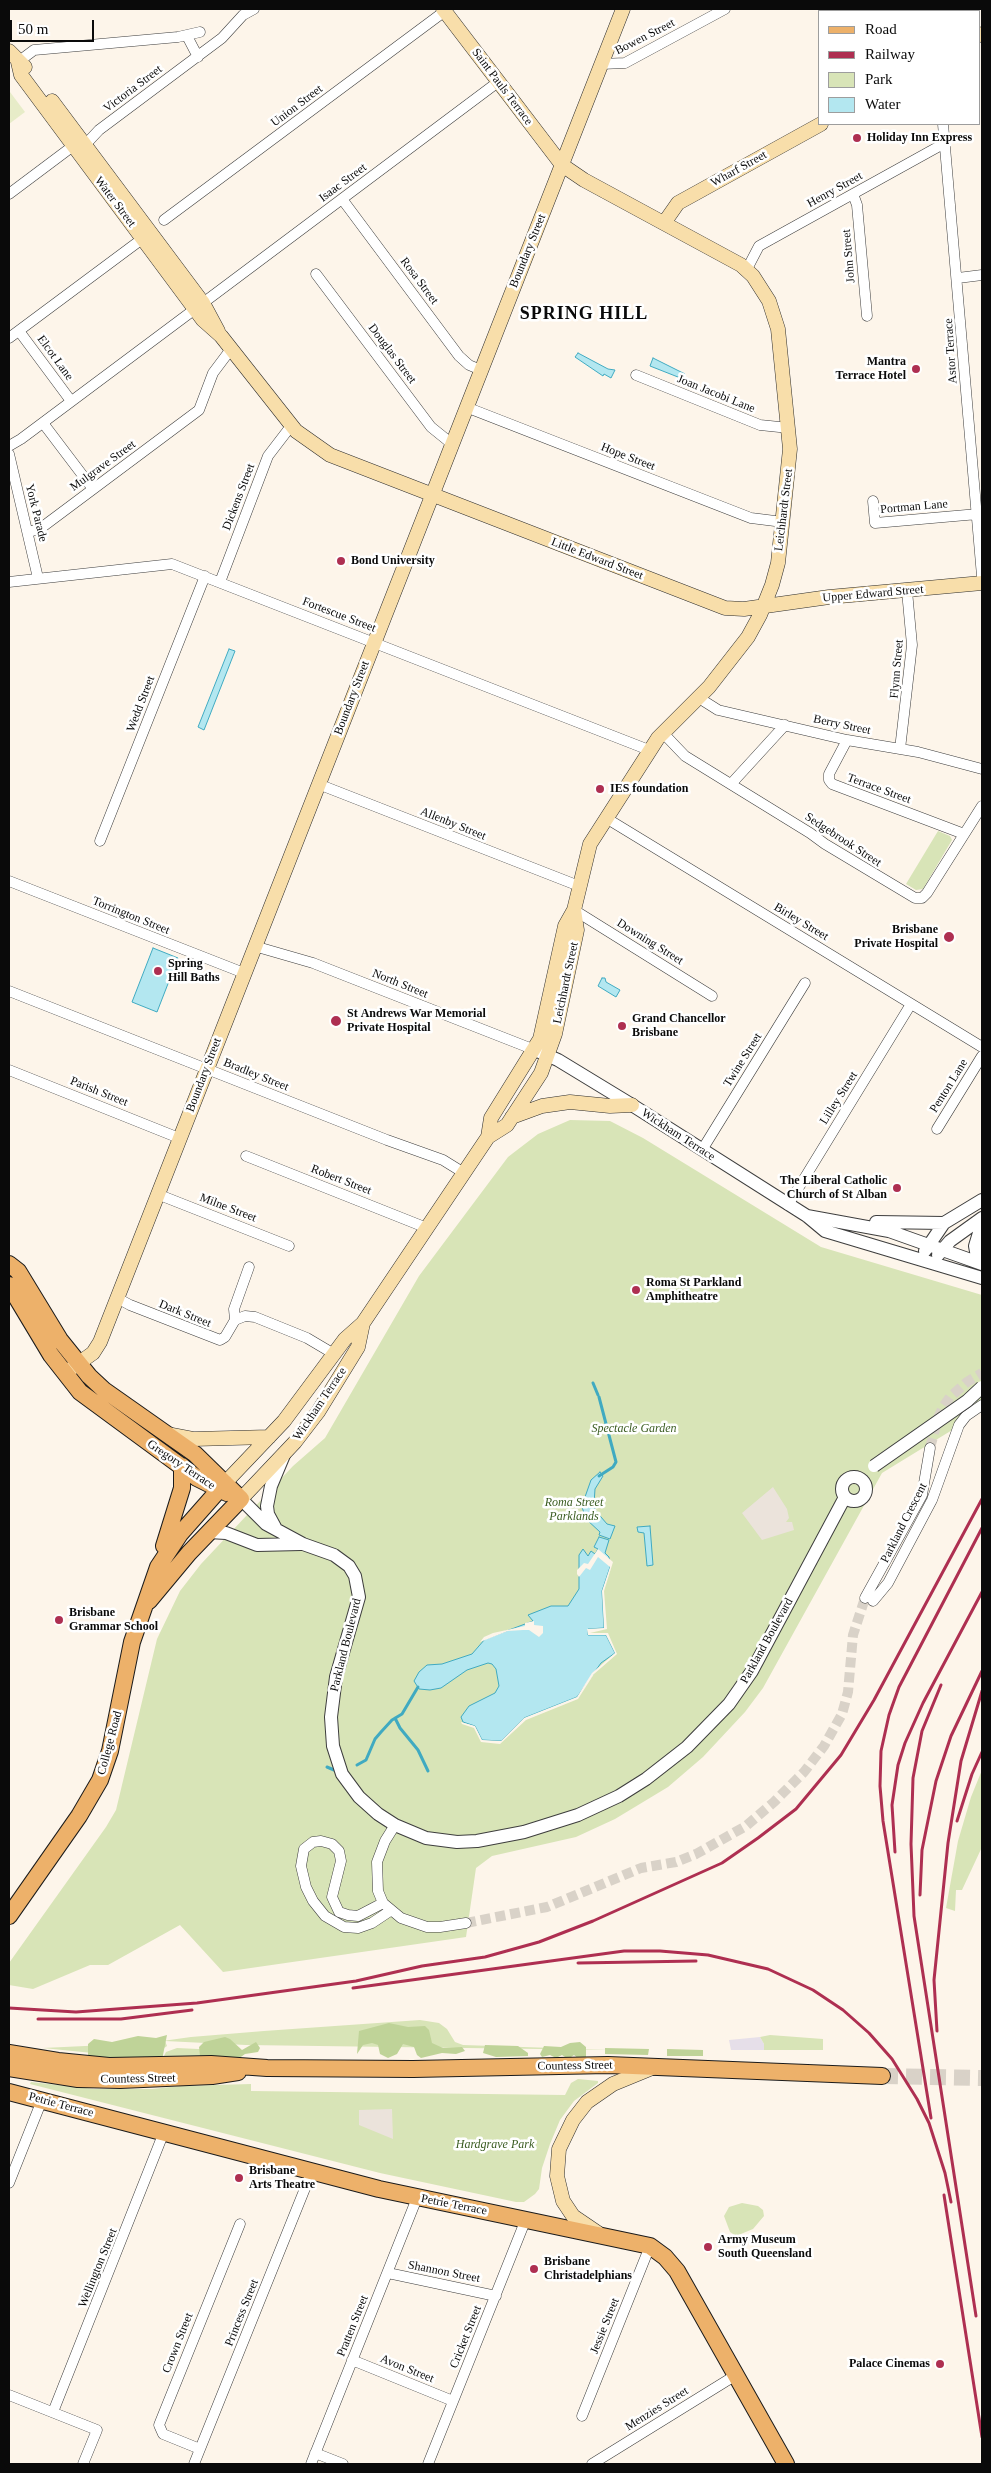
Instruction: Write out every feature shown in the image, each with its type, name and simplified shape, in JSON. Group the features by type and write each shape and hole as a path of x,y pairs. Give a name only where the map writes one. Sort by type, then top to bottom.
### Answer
{"main road":[{"name":"Boundary Street","path":"64,1373 94,1353 97,1347 623,9"},
{"name":"Saint Pauls Terrace","path":"444,10 562,165"},
{"name":"Water Street","path":"9,50 18,62 28,70 142,239 199,306"},
{"name":"Wharf Street","path":"664,223 678,203 819,125"},
{"name":"Water Street","path":"79,145 221,336 291,426 302,437 330,454 432,495"},
{"name":"Leichhardt Street","path":"535,1050 544,1026 565,926 574,910 590,844 650,750 663,733 699,698 748,637 764,606 775,576 790,468 789,428 781,345 774,314 761,287 747,269 584,180 562,165"},
{"name":"Little Edward Street","path":"432,495 719,606 739,609 764,606"},
{"name":"Upper Edward Street","path":"764,606 829,597 982,583"},
{"name":"Leichhardt Street","path":"549,1056 556,1034 577,930 574,910"},
{"name":"Wickham Terrace","path":"488,1137 491,1118 535,1050"},
{"name":"Wickham Terrace","path":"222,1486 299,1403 345,1339 363,1323 488,1137 507,1125 541,1073 549,1056"},
{"path":"512,1117 542,1106 570,1102 610,1106 632,1105"},
{"name":"Gregory Terrace","path":"9,1264 18,1271 60,1340 78,1364 104,1390 195,1454 222,1486"},
{"name":"Gregory Terrace","path":"9,1285 64,1373 80,1392 104,1412 182,1466 222,1486 241,1499"},
{"name":"Wickham Terrace","path":"241,1499 285,1453 318,1412 358,1347 363,1323"},
{"path":"164,1433 194,1439 269,1437"},
{"path":"158,1567 182,1488 182,1466"},
{"name":"College Road","path":"9,1916 88,1803 100,1780 110,1751 132,1642 158,1567 180,1534 222,1486"},
{"name":"College Road","path":"144,1606 209,1532 241,1499"},
{"name":"Countess Street","path":"9,2053 78,2064 109,2066 211,2064 267,2068 413,2069 608,2065 882,2076"},
{"path":"601,2235 573,2216 563,2202 557,2176 559,2148 573,2120 587,2102 613,2084 637,2073 658,2067"},
{"name":"Countess Street","path":"9,2068 78,2079 120,2080 212,2076 267,2068"},
{"name":"Petrie Terrace","path":"9,2092 418,2198 650,2246 665,2257 677,2271 786,2464"}],"street":[{"name":"Victoria Street","path":"9,194 79,145 222,38 244,15 254,9"},
{"name":"Bowen Street","path":"601,64 626,63 725,9"},
{"name":"Union Street","path":"164,220 444,10"},
{"path":"18,62 34,50 187,36 200,32"},
{"path":"187,36 198,56"},
{"name":"Isaac Street","path":"9,446 43,423 498,82"},
{"name":"Astor Terrace","path":"943,125 958,278 982,576"},
{"name":"Henry Street","path":"747,269 760,246 945,143"},
{"name":"John Street","path":"853,194 857,205 867,316"},
{"name":"Rosa Street","path":"342,199 459,356 468,364 481,370"},
{"path":"9,338 142,239"},
{"name":"Douglas Street","path":"316,274 432,427 452,444"},
{"path":"958,278 982,275"},
{"name":"Elcot Lane","path":"19,331 71,401"},
{"name":"Mulgrave Street","path":"28,532 41,528 192,417 202,407 213,373 231,349"},
{"name":"Joan Jacobi Lane","path":"636,375 764,426 789,428"},
{"name":"Hope Street","path":"466,407 752,518 783,522"},
{"path":"43,423 93,489"},
{"name":"Dickens Street","path":"220,582 268,456 291,426"},
{"name":"York Parade","path":"9,454 38,578"},
{"name":"Portman Lane","path":"873,501 875,523 978,514"},
{"name":"Fortescue Street","path":"9,582 164,563 176,565 650,750"},
{"name":"Wedd Street","path":"100,841 205,576"},
{"name":"Flynn Street","path":"900,748 912,645 907,591"},
{"name":"Berry Street","path":"699,698 714,709 847,740 900,748 982,769"},
{"path":"731,784 785,725"},
{"name":"Sedgebrook Street","path":"663,733 683,754 849,860 915,898 922,898 927,894 982,806"},
{"name":"Terrace Street","path":"847,740 829,774 829,781 840,788 964,834"},
{"name":"Allenby Street","path":"318,784 579,886"},
{"name":"Birley Street","path":"606,818 982,1047"},
{"name":"Torrington Street","path":"9,881 244,973"},
{"name":"Downing Street","path":"574,910 712,996"},
{"name":"North Street","path":"254,946 313,963 535,1050"},
{"name":"Twine Street","path":"702,1150 805,983"},
{"name":"Bradley Street","path":"9,991 387,1140 443,1160 464,1173"},
{"name":"Lilley Street","path":"788,1205 911,1004"},
{"name":"Wickham Terrace","path":"535,1050 549,1056 632,1105 807,1216 825,1231 982,1278"},
{"name":"Penton Lane","path":"937,1129 982,1056"},
{"name":"Parish Street","path":"9,1070 179,1138"},
{"name":"Robert Street","path":"246,1156 428,1228"},
{"name":"Milne Street","path":"157,1194 289,1246"},
{"path":"926,1261 929,1245 944,1223 982,1200"},
{"name":"Wickham Terrace","path":"807,1216 857,1224 889,1232 982,1264"},
{"path":"926,1261 943,1250 950,1241 982,1218"},
{"path":"857,1224 869,1221 897,1224 944,1223"},
{"path":"982,1223 974,1246 977,1257 982,1264"},
{"name":"Dark Street","path":"117,1298 130,1305 220,1340 225,1337 235,1320 234,1309 249,1267"},
{"path":"235,1320 244,1316 256,1317 307,1338 334,1354"},
{"name":"Parkland Boulevard","path":"241,1499 266,1524 304,1544 342,1560 355,1576 359,1597 336,1677 332,1718 333,1746 342,1774 349,1785 368,1806 395,1825 426,1838 457,1842 477,1842 557,1823 598,1806 646,1779 672,1761 709,1726 752,1672 845,1497 842,1490 844,1482 850,1477 859,1478 967,1401 982,1388"},
{"name":"Parkland Crescent","path":"930,1448 922,1495 869,1599 888,1583 932,1500 959,1425 966,1416 982,1405"},
{"path":"281,1532 270,1520 267,1506 271,1486 285,1453"},
{"name":"Parkland Boulevard","path":"209,1532 226,1533 257,1545 304,1544"},
{"path":"395,1825 384,1842 377,1862 378,1891 387,1907 401,1918 426,1927 466,1923"},
{"path":"321,1841 332,1844 339,1851 341,1861 332,1897 339,1912 358,1916 387,1907 372,1923 358,1928 344,1927 325,1916 313,1901 306,1887 301,1866 304,1849 313,1842 321,1841"},
{"path":"10,2176 42,2100"},
{"name":"Wellington Street","path":"53,2412 164,2132"},
{"name":"Princess Street","path":"194,2464 312,2171"},
{"name":"Pratten Street","path":"310,2464 418,2198"},
{"name":"Cricket Street","path":"428,2464 526,2219"},
{"name":"Crown Street","path":"200,2449 164,2434 159,2425 240,2224"},
{"name":"Jessie Street","path":"582,2416 650,2246"},
{"name":"Shannon Street","path":"388,2273 496,2296"},
{"name":"Avon Street","path":"352,2360 453,2401"},
{"name":"Menzies Street","path":"592,2464 736,2375"},
{"path":"9,2395 97,2430 83,2464"},
{"path":"315,2453 343,2464"}],"shaded area":[{"path":"773,1487 787,1509 789,1518 786,1522 792,1522 794,1530 762,1540 742,1513"},
{"path":"760,2037 764,2044 764,2050 731,2050 729,2040"},
{"path":"392,2109 393,2139 359,2125 359,2110"}],"green space":[{"path":"9,93 25,112 9,124"},
{"path":"938,831 950,836 952,840 923,889 916,890 906,884"},
{"name":"Roma Street Parklands","path":"570,1120 610,1121 643,1138 821,1247 982,1295 982,1401 962,1424 882,1473 763,1688 745,1712 703,1757 668,1787 615,1819 576,1837 492,1856 476,1868 466,1937 223,1972 180,1925 108,1965 90,1965 33,1989 9,1985 9,1963 106,1827 116,1810 157,1639 180,1591 201,1564 293,1466 325,1438 419,1276 508,1157 538,1134"},
{"path":"982,1770 982,1847 962,1890 956,1890 955,1911 946,1908 958,1841 971,1797"},
{"path":"420,2020 439,2023 447,2029 455,2042 463,2045 613,2050 246,2045 165,2041 167,2046 161,2050 112,2055 43,2048 148,2043 191,2037"},
{"path":"389,2023 408,2027 425,2026 429,2030 432,2043 443,2048 462,2047 465,2051 456,2054 442,2053 421,2058 417,2055 414,2047 403,2044 397,2054 388,2058 380,2054 378,2045 372,2043 363,2045 357,2054 359,2031"},
{"path":"167,2035 162,2060 88,2060 88,2044 94,2039 112,2042 138,2036 156,2038"},
{"path":"770,2035 823,2039 823,2050 764,2050 764,2044 760,2037"},
{"path":"225,2037 242,2050 256,2042 260,2048 258,2052 245,2054 238,2059 203,2058 200,2056 199,2047 204,2042"},
{"path":"580,2042 586,2047 586,2060 580,2060 574,2055 568,2059 562,2055 556,2058 550,2055 542,2057 540,2054 544,2046 561,2047 570,2043"},
{"path":"485,2045 518,2046 528,2053 528,2056 496,2057 483,2053"},
{"path":"177,2048 241,2051 241,2056 162,2060 166,2052"},
{"path":"605,2048 649,2049 648,2055 605,2054"},
{"path":"667,2049 703,2050 703,2056 667,2056"},
{"name":"Hardgrave Park","path":"578,2079 598,2081 598,2083 574,2101 560,2120 542,2168 539,2189 524,2202 516,2202 380,2173 30,2084 31,2082 94,2089 152,2089 180,2086 251,2084 251,2091 565,2095 571,2083"},
{"path":"742,2203 758,2206 763,2210 764,2216 753,2229 736,2236 730,2232 724,2216 729,2207"}],"water":[{"path":"578,353 608,369 615,370 611,378 604,374 603,376 575,357"},
{"path":"653,358 685,374 683,379 650,366"},
{"path":"229,649 235,651 204,730 198,727"},
{"name":"Spring Hill Baths","path":"153,948 178,958 157,1012 132,1002"},
{"path":"602,978 605,978 606,982 620,990 616,997 598,986"},
{"path":"600,1472 603,1476 595,1489 594,1504 595,1510 607,1524 615,1526 610,1539 599,1535 600,1532 586,1519 582,1507 582,1497 585,1497 591,1480"},
{"path":"650,1526 653,1565 647,1566 644,1533 638,1532 637,1527"},
{"path":"599,1537 609,1540 605,1553 609,1557 610,1567 602,1591 604,1628 588,1629 588,1635 606,1635 615,1653 601,1663 577,1697 524,1718 501,1741 482,1740 475,1726 463,1722 461,1717 469,1706 495,1693 499,1686 496,1669 492,1664 488,1663 467,1670 441,1688 419,1689 414,1681 419,1672 427,1665 442,1664 472,1654 485,1639 533,1621 528,1615 551,1606 568,1606 579,1589 579,1555 583,1549 588,1556 591,1551 595,1554 598,1549 594,1547"}],"pier":[{"path":"598,1549 613,1562 604,1591 607,1629 590,1633 608,1633 617,1654 594,1674 578,1699 526,1720 500,1744 481,1742 474,1728 461,1722 475,1726 482,1740 501,1741 524,1718 577,1697 592,1673 615,1653 606,1635 588,1635 587,1629 604,1628 602,1591 610,1567 598,1557 590,1570 586,1568 579,1577 577,1574 577,1570 584,1563 588,1564"},
{"path":"534,1621 534,1625 543,1626 543,1633 539,1637 529,1630 508,1631 480,1642 484,1637 493,1633 525,1626 525,1623"}],"waterway":[{"path":"593,1383 598,1395"},
{"path":"599,1397 616,1462 613,1467 599,1476"},
{"path":"357,1765 366,1760 375,1739 381,1732 392,1720 402,1714 418,1687"},
{"path":"395,1718 400,1728 418,1750 428,1771"},
{"path":"327,1767 334,1770"}],"tunnel":[{"path":"930,1448 943,1407 950,1397 967,1382 982,1373"},
{"path":"466,1923 547,1907 641,1868 676,1862 696,1854 746,1826 774,1802 804,1772 824,1746 842,1714 848,1692 853,1635 865,1598"},
{"path":"882,2076 982,2078"}],"railway":[{"path":"9,2008 76,2012 197,2003 356,1981 422,1966 485,1957 539,1942 593,1921 722,1863 796,1809 841,1755 874,1700 982,1499"},
{"path":"931,2118 883,1821 880,1786 881,1751 889,1715 899,1687 982,1528"},
{"path":"895,1852 892,1805 898,1765 905,1743 923,1703 982,1592"},
{"path":"920,1895 922,1850 936,1781 951,1736 982,1671"},
{"path":"941,1685 922,1731 913,1778 911,1844 914,1916 976,2316"},
{"path":"937,2031 934,1980 948,1843 961,1761 982,1691"},
{"path":"957,1821 972,1774 982,1752"},
{"path":"353,1988 624,1951 660,1951 708,1955 768,1969 813,1990 843,2010 869,2033 892,2059 917,2099 929,2123 945,2173 951,2202"},
{"path":"578,1963 696,1961"},
{"path":"38,2019 121,2019 192,2010"},
{"path":"944,2195 982,2437"}],"place":[{"name":"Holiday Inn Express","path":"857,138"},
{"name":"Mantra Terrace Hotel","path":"916,369"},
{"name":"Bond University","path":"341,561"},
{"name":"IES foundation","path":"600,789"},
{"name":"Brisbane Private Hospital","path":"949,937"},
{"name":"Spring Hill Baths","path":"158,971"},
{"name":"St Andrews War Memorial Private Hospital","path":"336,1021"},
{"name":"Grand Chancellor Brisbane","path":"622,1026"},
{"name":"The Liberal Catholic Church of St Alban","path":"897,1188"},
{"name":"Roma St Parkland Amphitheatre","path":"636,1290"},
{"name":"Brisbane Grammar School","path":"59,1620"},
{"name":"Brisbane Arts Theatre","path":"239,2178"},
{"name":"Army Museum South Queensland","path":"708,2247"},
{"name":"Brisbane Christadelphians","path":"534,2269"},
{"name":"Palace Cinemas","path":"940,2364"}],"district":[{"name":"SPRING HILL","path":"584,314"}],"park label":[{"name":"Spectacle Garden","path":"634,1429"}]}
